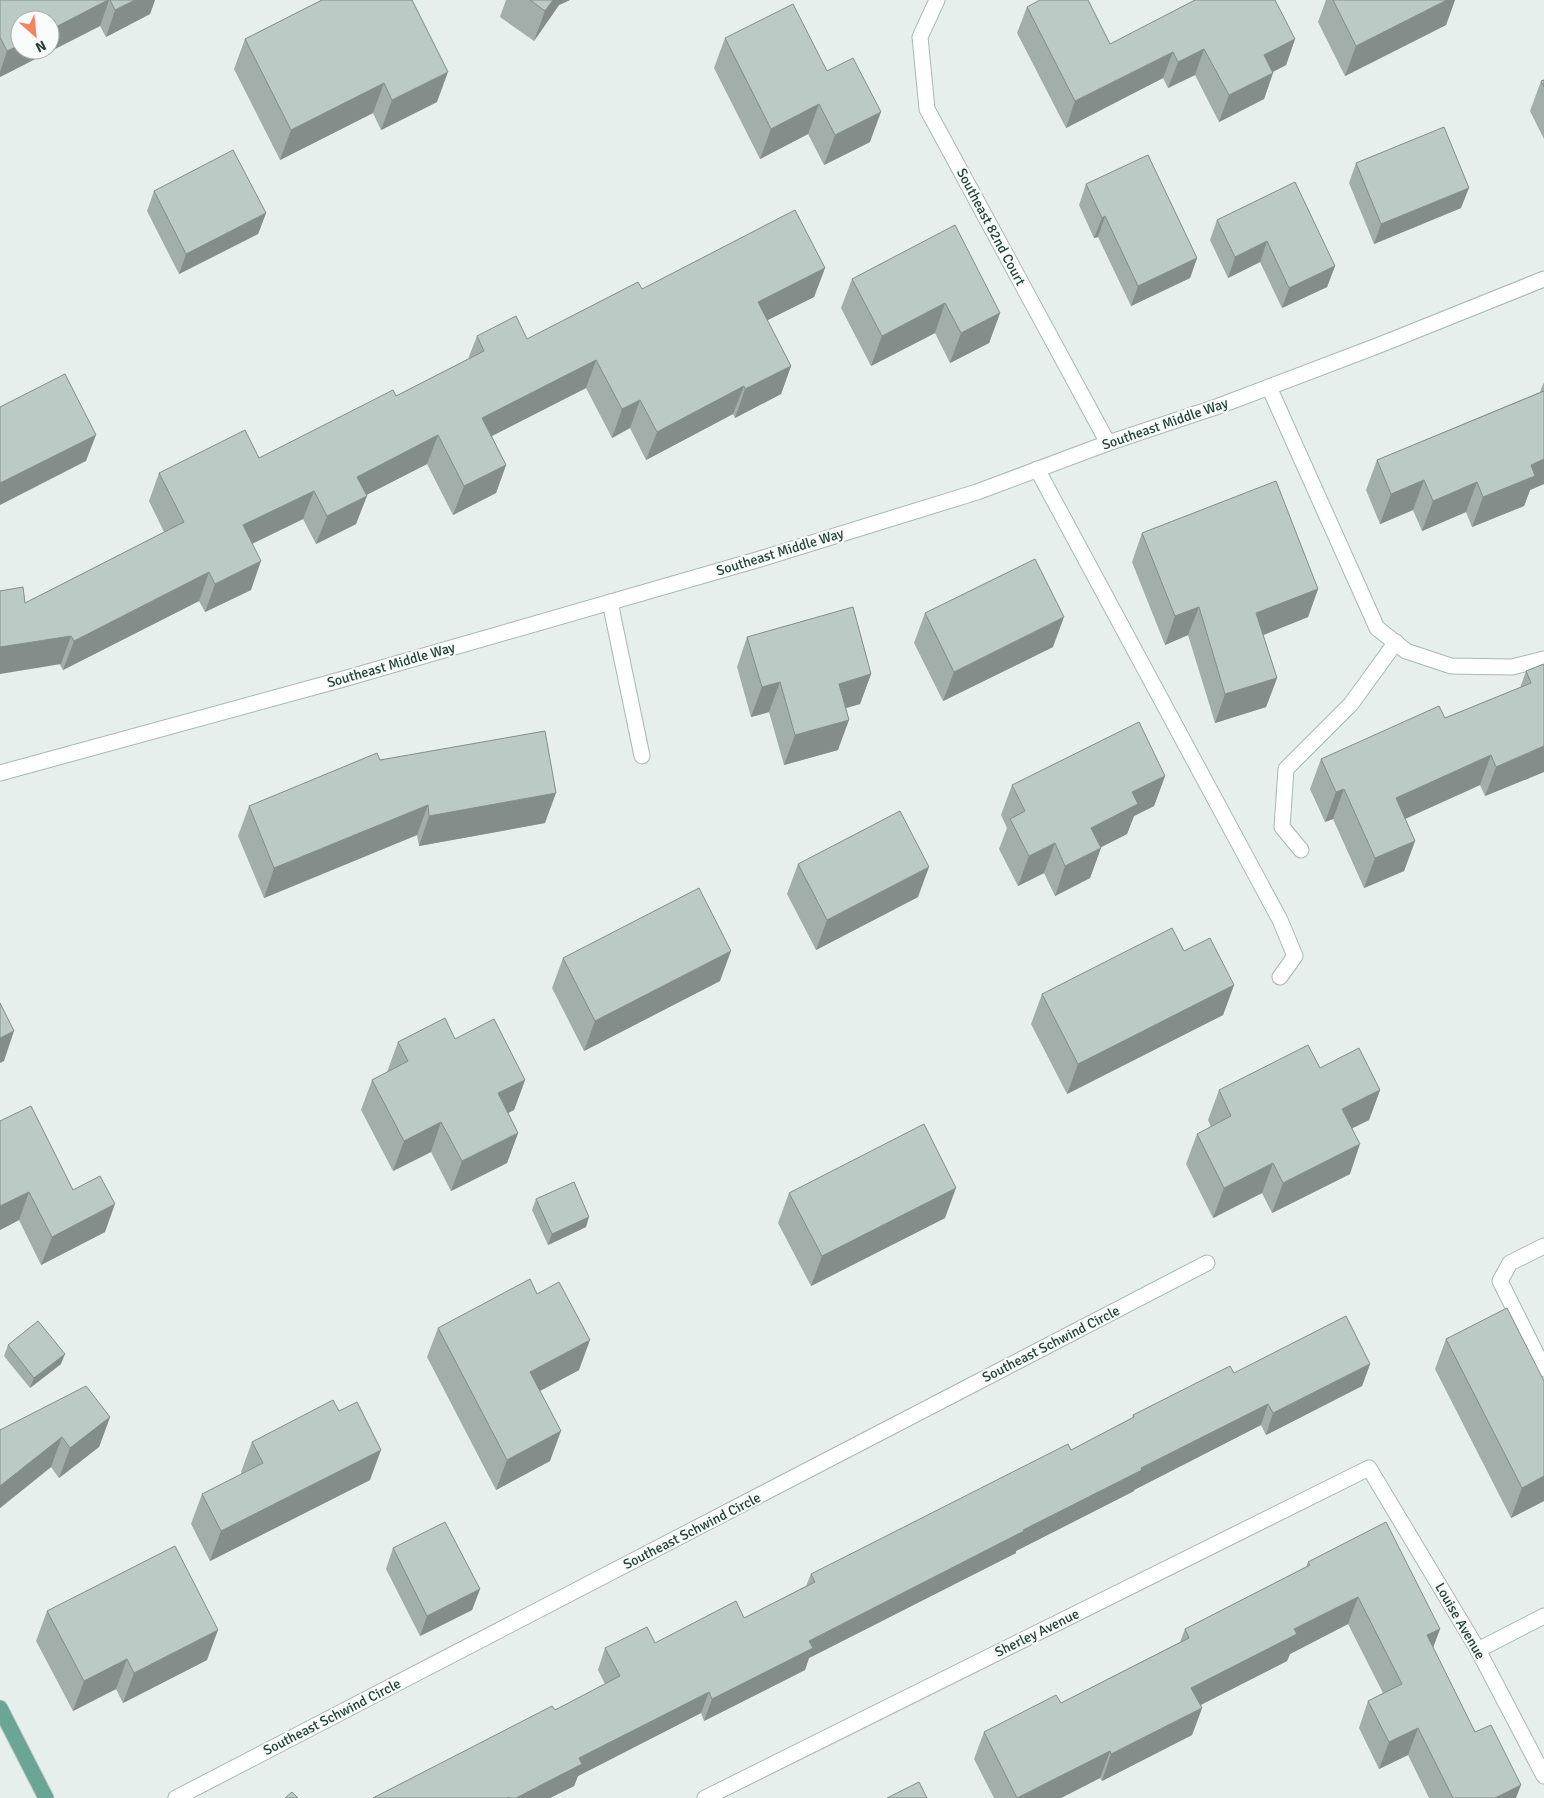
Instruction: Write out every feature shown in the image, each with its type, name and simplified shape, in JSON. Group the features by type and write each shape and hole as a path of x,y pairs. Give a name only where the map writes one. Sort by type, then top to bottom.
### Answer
{"main road":[{"path":"0,1708 46,1798"}],"street":[{"name":"Southeast 82nd Court","path":"937,0 920,37 928,109 1108,443"},
{"name":"Southeast Middle Way","path":"0,774 340,680 760,559 967,495 1108,443 1219,406 1544,279"},
{"path":"1269,387 1377,628 1406,651 1450,666 1512,667 1544,659"},
{"path":"1037,470 1280,920 1295,956 1280,977"},
{"path":"610,602 642,756"},
{"path":"1300,850 1282,827 1286,769 1351,704 1396,642"},
{"path":"1544,1246 1510,1263 1500,1281 1544,1369"},
{"name":"Southeast Schwind Circle","path":"176,1798 1207,1263"},
{"name":"Louise Avenue","path":"1369,1468 1478,1650 1544,1776"},
{"name":"Sherley Avenue","path":"705,1798 1369,1468"},
{"path":"1478,1650 1544,1616"}],"building":[{"path":"0,0 108,0 60,25 60,10 10,10 10,50 7,51 0,37"},
{"path":"110,0 135,0 115,10"},
{"path":"322,0 412,0 448,72 392,100 384,83 291,130 245,39"},
{"path":"530,0 553,0 545,11"},
{"path":"1040,0 1088,0 1110,44 1195,0 1275,0 1295,39 1264,55 1273,73 1229,95 1204,49 1178,62 1173,52 1075,101 1027,7"},
{"path":"1333,0 1447,0 1356,46"},
{"path":"793,4 827,71 853,58 881,112 835,135 819,104 771,129 725,38"},
{"path":"1444,127 1469,188 1381,224 1356,163"},
{"path":"233,150 266,213 186,254 154,191"},
{"path":"1148,155 1197,258 1138,286 1105,216 1102,218 1086,184"},
{"path":"1295,182 1335,266 1289,288 1267,241 1235,257 1217,220"},
{"path":"795,210 825,268 758,302 791,366 745,389 744,386 657,432 640,400 622,409 596,360 482,418 506,465 464,486 438,435 357,477 367,496 327,516 314,491 243,525 261,561 215,584 209,572 74,641 71,636 0,647 0,591 23,587 25,603 184,522 159,473 245,430 259,458 393,390 396,396 484,351 477,336 516,316 527,339 638,282 642,289"},
{"path":"955,225 1000,313 961,333 945,303 882,336 852,279"},
{"path":"65,374 96,435 0,483 0,407"},
{"path":"1544,391 1544,459 1531,465 1535,476 1483,497 1477,482 1433,501 1424,480 1391,494 1377,460"},
{"path":"1276,481 1318,589 1256,613 1277,678 1225,694 1199,607 1175,616 1142,533"},
{"path":"1035,559 1064,617 954,672 925,613"},
{"path":"853,607 871,674 839,684 849,720 795,735 780,682 762,687 747,637"},
{"path":"1544,664 1544,746 1496,767 1491,755 1396,798 1415,841 1375,858 1344,789 1336,792 1321,759 1439,706 1445,718 1531,683 1526,671"},
{"path":"1139,722 1165,776 1132,792 1138,804 1091,828 1101,848 1065,866 1055,843 1029,856 1010,819 1025,811 1012,785"},
{"path":"545,731 556,793 429,816 428,805 274,868 249,806 377,753 380,760"},
{"path":"900,811 929,867 827,920 798,864"},
{"path":"699,888 731,951 595,1021 563,958"},
{"path":"1172,928 1184,951 1210,938 1234,985 1078,1064 1042,994"},
{"path":"0,1003 14,1031 0,1038"},
{"path":"445,1018 455,1039 494,1019 525,1080 498,1093 518,1133 462,1161 441,1122 404,1141 372,1080 408,1061 398,1042"},
{"path":"1308,1045 1320,1068 1359,1048 1380,1090 1342,1109 1360,1144 1283,1183 1273,1163 1224,1188 1197,1134 1231,1116 1219,1090"},
{"path":"31,1106 73,1190 100,1176 115,1204 52,1237 29,1192 0,1206 0,1121"},
{"path":"924,1124 956,1188 822,1256 789,1193"},
{"path":"574,1182 589,1217 552,1234 536,1199"},
{"path":"530,1279 537,1294 559,1282 590,1340 530,1372 561,1431 507,1460 438,1328"},
{"path":"1507,1308 1544,1381 1544,1476 1522,1488 1446,1339"},
{"path":"1346,1316 1370,1364 1273,1413 1268,1404 1141,1468 1142,1470 809,1641 813,1648 712,1699 709,1692 579,1758 582,1764 516,1798 373,1798 552,1706 555,1710 620,1676 605,1648 647,1627 655,1643 736,1601 744,1618 815,1582 811,1574 1068,1444 1071,1450 1134,1417 1133,1415 1230,1366 1234,1373"},
{"path":"38,1321 65,1354 34,1378 8,1345"},
{"path":"86,1386 110,1417 70,1448 62,1437 0,1486 0,1430"},
{"path":"333,1400 339,1411 357,1402 381,1450 221,1531 202,1494 263,1463 252,1442"},
{"path":"445,1522 480,1589 427,1616 393,1548"},
{"path":"1386,1522 1440,1629 1427,1635 1475,1732 1491,1725 1521,1785 1495,1798 1453,1798 1418,1728 1389,1742 1368,1701 1402,1684 1358,1597 1294,1629 1297,1634 1191,1688 1202,1708 1111,1754 1110,1751 1017,1798 984,1732 1056,1695 1061,1703 1189,1638 1185,1629 1310,1565 1308,1562"},
{"path":"175,1546 218,1630 134,1673 127,1659 84,1681 47,1611"},
{"path":"919,1782 927,1798 887,1798"},
{"path":"292,1792 298,1798 285,1798"}]}
